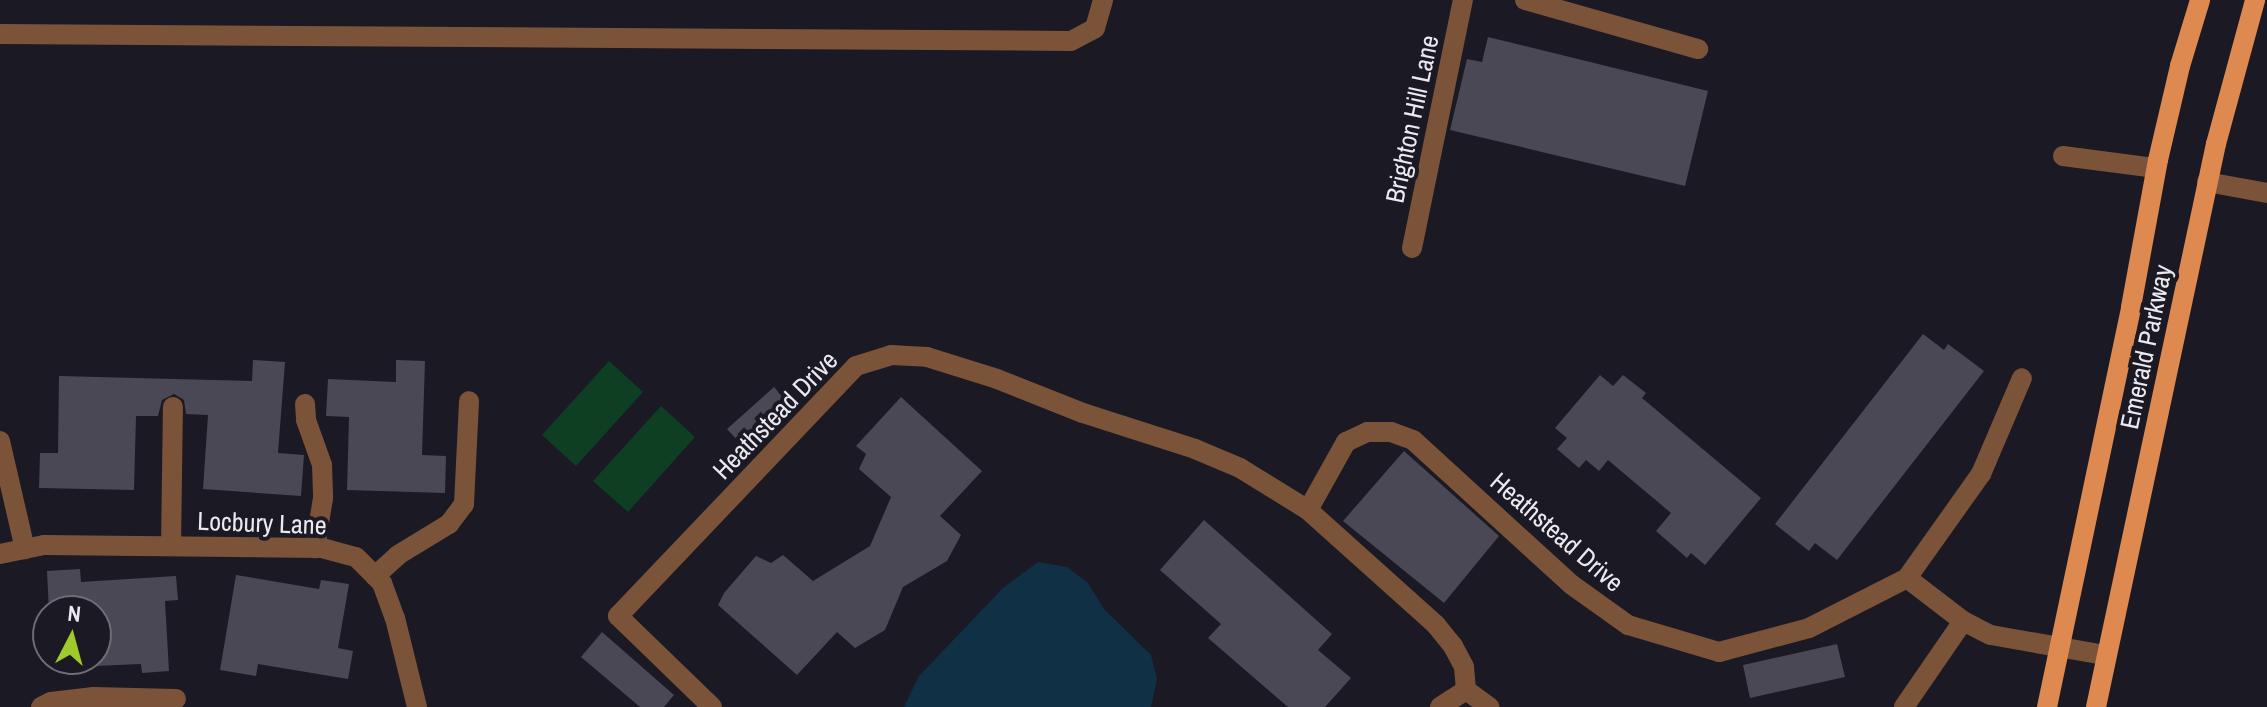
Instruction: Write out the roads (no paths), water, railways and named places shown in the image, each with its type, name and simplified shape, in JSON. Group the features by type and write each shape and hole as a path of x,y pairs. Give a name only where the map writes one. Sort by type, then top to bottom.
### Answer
{"main road":[{"name":"Emerald Parkway","path":"2047,707 2131,307 2156,168 2180,66 2200,0"},
{"name":"Emerald Parkway","path":"2096,707 2207,182 2255,0"}],"street":[{"path":"0,34 1071,41 1095,28 1103,0"},
{"name":"Brighton Hill Lane","path":"1412,248 1463,0"},
{"path":"1525,0 1698,49"},
{"path":"2063,156 2156,168"},
{"path":"2207,182 2267,193"},
{"name":"Heathstead Drive","path":"712,707 618,616 856,366 891,355 927,357 997,379 1240,468 1308,510 1436,625 1464,667 1466,690"},
{"name":"Heathstead Drive","path":"1308,510 1346,442 1367,432 1391,432 1413,440 1608,613 1628,625 1719,652 1809,628 1907,578 1981,474 2022,378"},
{"path":"375,576 398,555 449,524 464,504 469,401"},
{"path":"305,404 306,420 320,450 322,465 323,498 315,548"},
{"path":"171,546 173,407"},
{"path":"0,441 25,549"},
{"name":"Locbury Lane","path":"0,554 44,545 171,546 315,548 356,557 382,583 395,618 417,707"},
{"path":"1907,578 1963,621 1991,635 2105,655"},
{"path":"1904,707 1963,621"},
{"path":"1440,707 1466,690 1489,707"},
{"path":"41,707 51,702 94,697 176,699"}],"water":[{"path":"1038,562 1067,567 1088,583 1104,609 1151,655 1157,679 1151,707 904,707 919,676 1003,588"}]}
